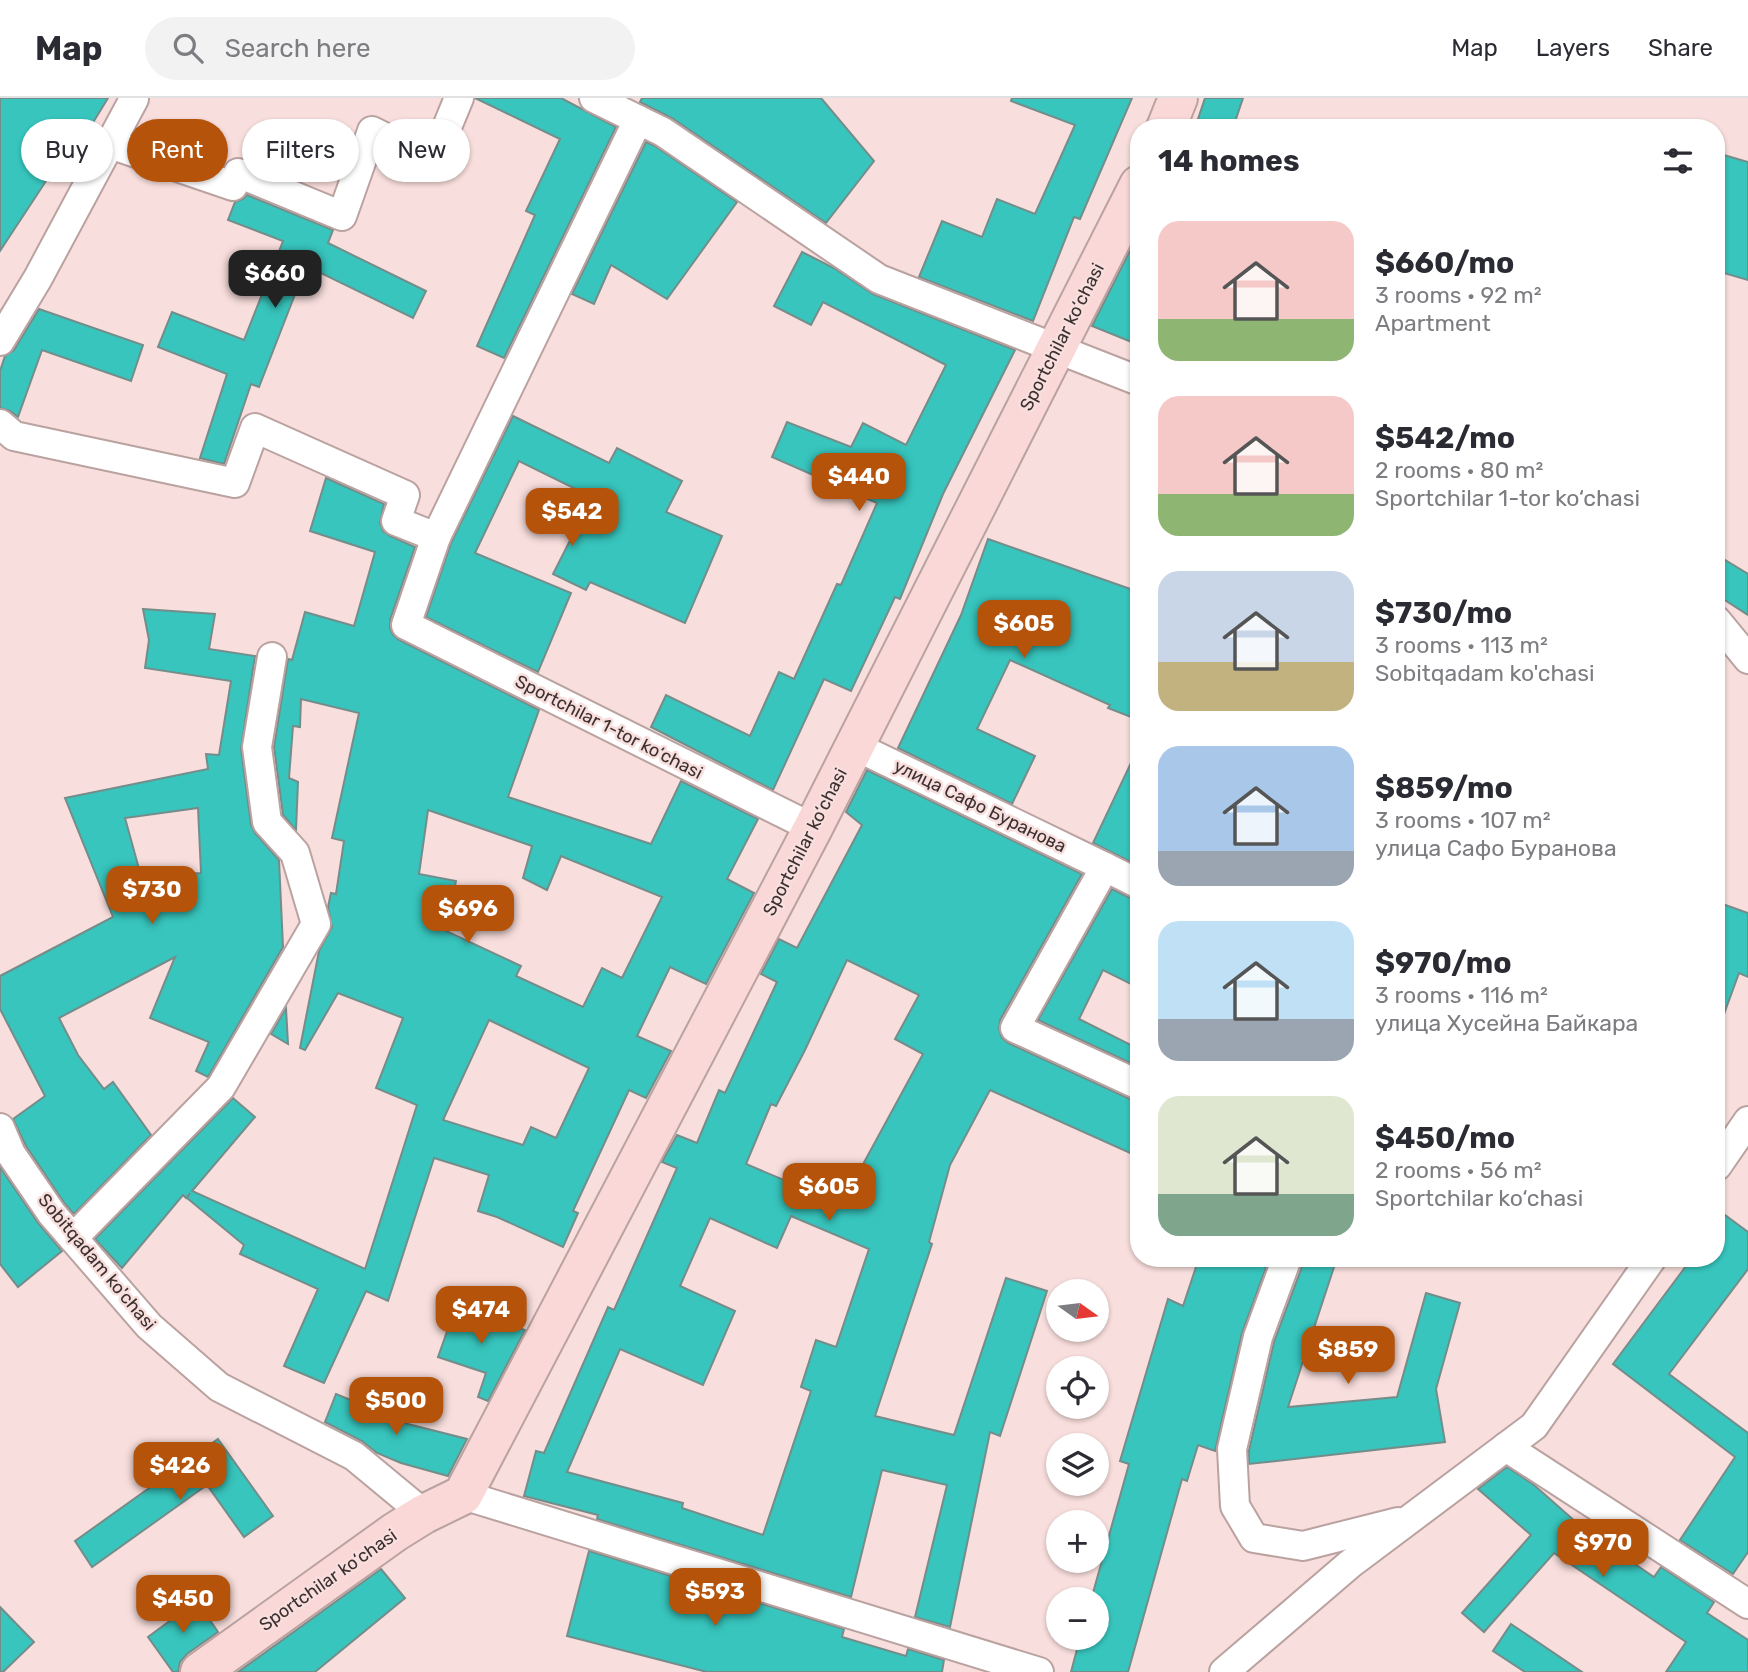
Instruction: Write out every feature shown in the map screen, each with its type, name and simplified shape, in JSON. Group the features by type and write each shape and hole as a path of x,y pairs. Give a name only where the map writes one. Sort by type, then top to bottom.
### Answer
{"street":[{"path":"113,145 233,186 238,173 342,216 372,131 433,161 459,98"},
{"path":"594,98 663,132 879,279 1130,377"},
{"path":"1170,119 1178,98"},
{"path":"113,138 134,99"},
{"path":"0,424 14,436 235,483 255,428 405,495 396,521 440,529 638,120"},
{"path":"0,341 38,278 90,182"},
{"name":"Sportchilar ko‘chasi","path":"463,1495 813,828 1130,203"},
{"name":"Sportchilar 1-tor ko‘chasi","path":"440,529 406,625 813,828"},
{"path":"1725,631 1748,659"},
{"path":"72,1238 221,1087 316,924 295,853 267,822 257,747 272,657"},
{"name":"улица Сафо Буранова","path":"855,746 1130,880"},
{"path":"1105,867 1015,1027 1130,1081"},
{"path":"1725,1154 1748,1121"},
{"name":"Sobitqadam ko'chasi","path":"0,1128 11,1154 52,1214 149,1326 219,1387 354,1456 424,1514"},
{"path":"1284,1267 1258,1337 1232,1449 1235,1506 1254,1538 1303,1546 1410,1518"},
{"path":"1224,1672 1350,1564 1534,1426 1646,1267"},
{"path":"1506,1447 1748,1604"},
{"path":"424,1514 463,1495 1039,1672"},
{"name":"Sportchilar ko‘chasi","path":"200,1672 424,1514"}],"building":[{"path":"0,98 108,98 95,119 21,119 21,182 45,182 0,251"},
{"path":"475,98 561,98 616,127 504,358 477,346 535,215 526,211 560,139"},
{"path":"642,98 821,98 874,161 826,223 672,118 640,102"},
{"path":"1012,98 1132,98 1080,219 1074,217 1033,321 919,277 942,221 982,237 997,199 1035,214 1075,125 1011,101"},
{"path":"1205,98 1243,98 1236,119 1198,119"},
{"path":"646,142 737,202 667,299 611,265 594,304 572,294"},
{"path":"1725,155 1748,162 1748,280 1725,273"},
{"path":"247,195 333,230 328,243 426,291 413,318 317,271 312,283 301,279 259,387 251,384 224,464 200,458 227,374 158,347 172,312 244,340 283,241 228,220 235,202"},
{"path":"1130,251 1130,341 1092,326"},
{"path":"802,252 834,268 873,294 1015,350 943,494 900,599 895,597 851,691 824,679 773,790 651,727 666,695 750,736 779,672 794,679 837,584 841,585 877,503 772,457 787,422 851,447 863,423 906,445 946,365 823,302 811,325 774,306"},
{"path":"39,309 143,345 131,381 42,350 18,417 0,408 0,371 5,356 14,350"},
{"path":"513,416 609,463 617,448 682,481 666,512 722,536 685,623 590,582 586,590 553,574 592,497 519,461 475,553 571,593 538,672 426,617 451,543"},
{"path":"326,478 384,504 380,523 383,531 415,547 390,620 393,635 539,710 508,797 651,844 681,781 758,819 727,879 754,893 706,984 670,967 637,1036 671,1051 646,1098 629,1090 573,1211 578,1213 563,1247 478,1211 489,1175 434,1158 388,1301 366,1291 324,1383 284,1366 318,1289 240,1254 244,1245 187,1198 190,1193 186,1198 183,1195 122,1268 95,1239 233,1098 255,1117 192,1191 365,1269 417,1105 376,1088 403,1018 338,993 305,1050 300,1048 319,951 332,927 328,907 331,893 336,894 344,841 332,838 359,713 301,699 300,727 293,726 289,778 298,782 296,830 283,815 274,747 288,659 292,660 305,612 354,626 375,552 310,531","holes":["428,810 532,846 523,878 547,890 561,856 662,897 622,978 602,968 583,1007 516,976 521,966 446,931 456,881 419,874","489,1020 589,1068 556,1138 531,1127 523,1145 443,1120"]},
{"path":"988,539 1130,589 1130,717 1010,660 977,729 1035,756 1012,804 898,748 961,615"},
{"path":"1725,560 1748,574 1748,615 1725,600"},
{"path":"143,609 215,614 209,649 255,656 241,749 251,825 279,860 283,947 208,1077 196,1071 209,1042 150,1018 175,957 59,1018 78,1055 104,1089 113,1082 151,1135 74,1214 26,1146 13,1119 45,1096 0,1009 0,976 113,917 65,798 208,769 206,754 219,755 231,681 145,668 149,640","holes":["198,808 201,873 141,876 125,818"]},
{"path":"1130,765 1130,862 1093,843"},
{"path":"867,770 1082,874 1000,1020 999,1029 1002,1038 1008,1043 1130,1099 1130,1153 990,1090 950,1165 929,1242 932,1244 875,1416 954,1435 1006,1278 1046,1291 1000,1436 990,1432 950,1627 915,1617 947,1485 882,1470 851,1597 597,1519 598,1515 524,1496 536,1451 544,1453 608,1307 614,1310 677,1168 662,1162 677,1135 697,1143 719,1090 725,1093 777,982 761,974 779,939 797,948 862,825 846,812","holes":["847,960 919,995 895,1039 923,1054 861,1168 845,1206 746,1164 771,1104 776,1106","791,1216 869,1249 836,1347 816,1340 801,1387 811,1391 763,1535 682,1508 683,1503 567,1472 620,1349 703,1385 735,1311 680,1286 710,1218 777,1248"]},
{"path":"1112,889 1130,898 1130,984 1103,970 1079,1019 1130,1044 1130,1063 1038,1020"},
{"path":"1725,905 1748,913 1748,977 1739,973 1725,1011"},
{"path":"286,1008 288,1044 271,1034"},
{"path":"0,1167 38,1223 62,1251 18,1287 0,1264"},
{"path":"1725,1215 1748,1232 1748,1269 1669,1374 1748,1433 1748,1552 1733,1574 1680,1540 1735,1457 1613,1364 1685,1267 1725,1267"},
{"path":"1196,1267 1266,1267 1242,1333 1215,1451 1198,1445 1187,1481 1182,1479 1128,1672 1071,1672 1077,1650 1109,1650 1109,1587 1095,1587 1099,1573 1109,1573 1109,1536 1129,1464 1120,1461 1168,1299 1183,1306"},
{"path":"1302,1267 1334,1267 1288,1407 1397,1397 1426,1293 1460,1303 1436,1389 1445,1442 1249,1464 1249,1450 1274,1342"},
{"path":"456,1306 525,1330 488,1401 478,1397 486,1373 438,1357"},
{"path":"336,1394 408,1424 467,1439 448,1476 401,1463 377,1453 362,1441 325,1422"},
{"path":"218,1439 273,1516 244,1537 207,1485 92,1567 75,1541"},
{"path":"1507,1467 1534,1485 1585,1530 1654,1577 1661,1567 1714,1602 1707,1613 1748,1640 1748,1672 1666,1672 1686,1642 1554,1553 1484,1632 1462,1613 1531,1535 1478,1489"},
{"path":"589,1551 844,1629 842,1637 906,1656 908,1649 944,1660 942,1672 707,1672 567,1636"},
{"path":"381,1569 405,1598 315,1672 238,1672"},
{"path":"197,1601 218,1632 187,1654 180,1662 178,1672 173,1672 148,1637"},
{"path":"0,1607 34,1642 3,1672 0,1672"},
{"path":"1511,1624 1582,1672 1525,1672 1493,1651"}]}
